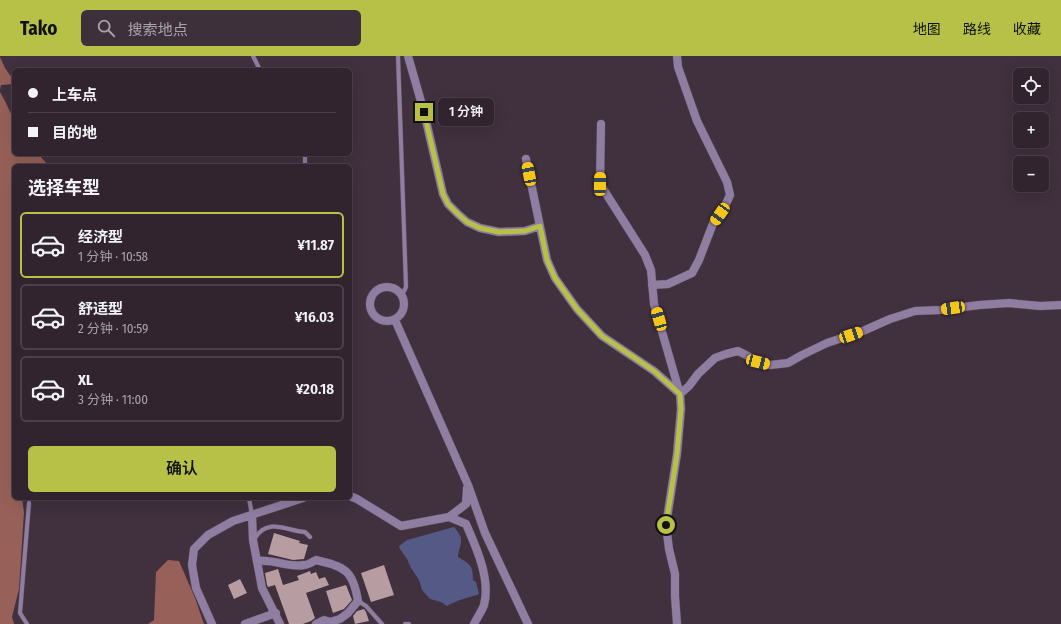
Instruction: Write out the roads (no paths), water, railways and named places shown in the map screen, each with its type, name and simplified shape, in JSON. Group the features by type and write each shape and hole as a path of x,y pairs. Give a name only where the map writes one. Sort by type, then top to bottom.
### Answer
{"street":[{"path":"408,56 424,112 443,194 448,204 467,222 480,228 499,232 525,231 540,226"},
{"path":"652,285 668,284 692,273 699,260 714,222 725,206 730,195 727,182 697,121 678,67 677,56"},
{"path":"601,124 600,184 645,255 651,270 654,304 680,394 681,409 677,454 666,525 674,574 677,624"},
{"path":"526,159 547,260 555,278 577,309 602,336 654,371 680,394"},
{"path":"388,287 393,288 402,295 404,300 403,312 395,320 384,321 374,316 370,305 373,294 377,290 388,287"},
{"path":"680,394 690,386 698,374 715,358 738,351 758,362 770,365 788,363 827,343 915,311 1009,303 1040,306 1061,305"},
{"path":"395,320 468,485 485,533 528,624"},
{"path":"352,497 400,526 449,517 466,504 468,485"},
{"path":"212,624 196,588 192,565 194,549 208,535 233,522 297,500"},
{"path":"252,516 253,540 262,588 276,613 280,624"},
{"path":"449,517 466,524 476,546 484,572 486,592 484,606 474,624"},
{"path":"258,561 273,561 291,566 306,565 316,560 330,563 346,570 356,587 358,601 348,613 340,619 330,622 324,620 316,624"},
{"path":"245,624 276,613"}],"lane":[{"path":"253,56 259,68"},
{"path":"398,56 406,287 402,295"},
{"path":"249,500 252,516"},
{"path":"27,624 20,612 29,503"},
{"path":"253,540 262,530 271,527 284,527 298,532 305,532 310,537"},
{"path":"358,601 366,606 382,624"}],"water":[{"path":"454,527 461,538 458,557 470,566 473,580 476,582 479,594 447,606 441,602 430,599 422,590 419,580 399,546 407,540"}]}
